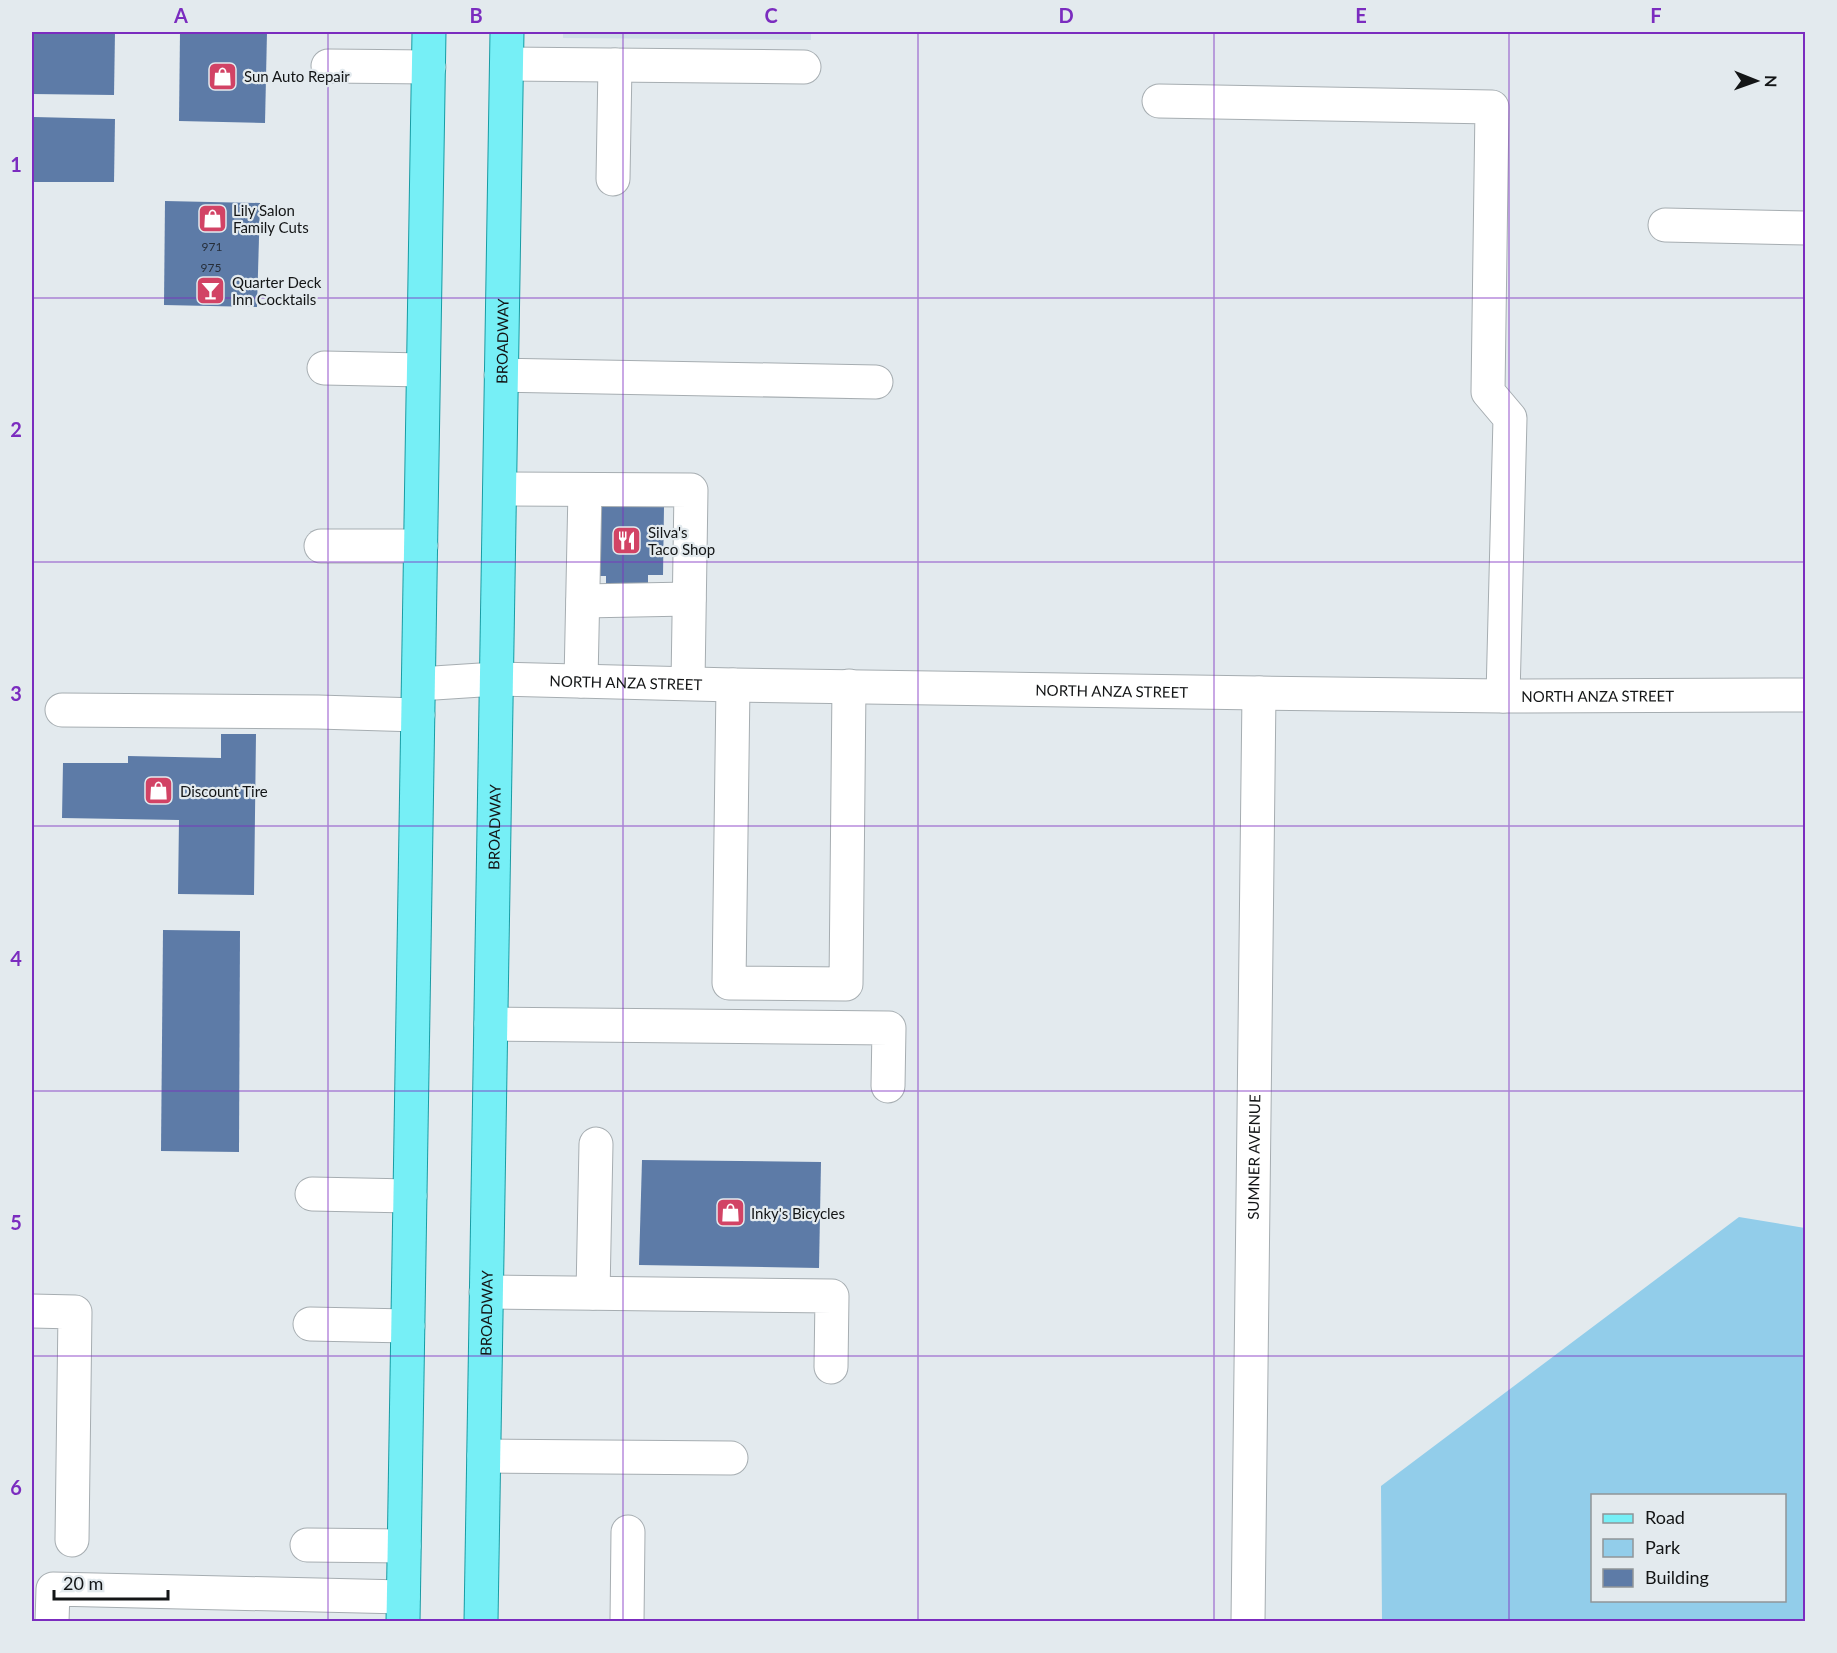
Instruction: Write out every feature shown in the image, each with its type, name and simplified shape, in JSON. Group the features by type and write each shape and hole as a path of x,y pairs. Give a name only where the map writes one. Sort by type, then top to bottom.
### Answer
{"main road":[{"path":"403,1609 429,32"},
{"name":"BROADWAY","path":"481,1622 507,32"}],"street":[{"path":"507,64 804,67"},
{"path":"613,179 615,65"},
{"path":"328,66 429,67"},
{"path":"1160,101 1492,107 1488,392 1510,418 1503,696"},
{"path":"1665,225 1806,228"},
{"path":"324,368 423,370"},
{"path":"501,375 876,382"},
{"path":"500,489 691,490 688,684"},
{"path":"581,681 585,490"},
{"path":"321,546 421,546"},
{"path":"583,600 689,599"},
{"name":"NORTH ANZA STREET","path":"62,710 318,712 418,699 496,679 733,685 1503,696 1806,695"},
{"path":"733,685 729,983 846,984 849,686"},
{"name":"SUMNER AVENUE","path":"1248,1622 1259,693"},
{"path":"491,1024 889,1028 888,1086"},
{"path":"593,1293 596,1144"},
{"path":"312,1194 410,1196"},
{"path":"486,1292 832,1296 831,1366"},
{"path":"32,1311 75,1312 72,1540"},
{"path":"310,1324 408,1326"},
{"path":"483,1456 731,1458"},
{"path":"627,1622 628,1532"},
{"path":"307,1545 404,1546"},
{"path":"52,1622 53,1589 403,1609"}],"shaded area":[{"path":"563,32 811,32 811,40 563,38"}],"green space":[{"path":"1739,1217 1805,1228 1805,1621 1382,1621 1381,1486"}],"building":[{"path":"32,32 115,32 114,95 32,94"},
{"name":"Sun Auto Repair","path":"180,32 267,32 265,123 179,121"},
{"path":"34,117 115,119 114,182 34,182"},
{"path":"165,201 260,203 257,307 164,305"},
{"name":"Silva's Taco Shop","path":"591,506 664,507 663,575 648,575 648,586 606,585 606,576 590,576"},
{"name":"Discount Tire","path":"221,734 256,734 254,895 178,894 179,820 62,818 63,763 128,763 128,756 221,758"},
{"path":"163,930 240,931 239,1152 161,1151"},
{"name":"Inky's Bicycles","path":"642,1160 821,1162 819,1268 639,1265"}],"place":[{"name":"Sun Auto Repair","path":"223,76"},
{"name":"Lily Salon Family Cuts","path":"212,219"},
{"name":"Quarter Deck Inn Cocktails","path":"211,291"},
{"name":"Silva's Taco Shop","path":"627,541"},
{"name":"Discount Tire","path":"159,791"},
{"name":"Inky's Bicycles","path":"730,1213"}]}
